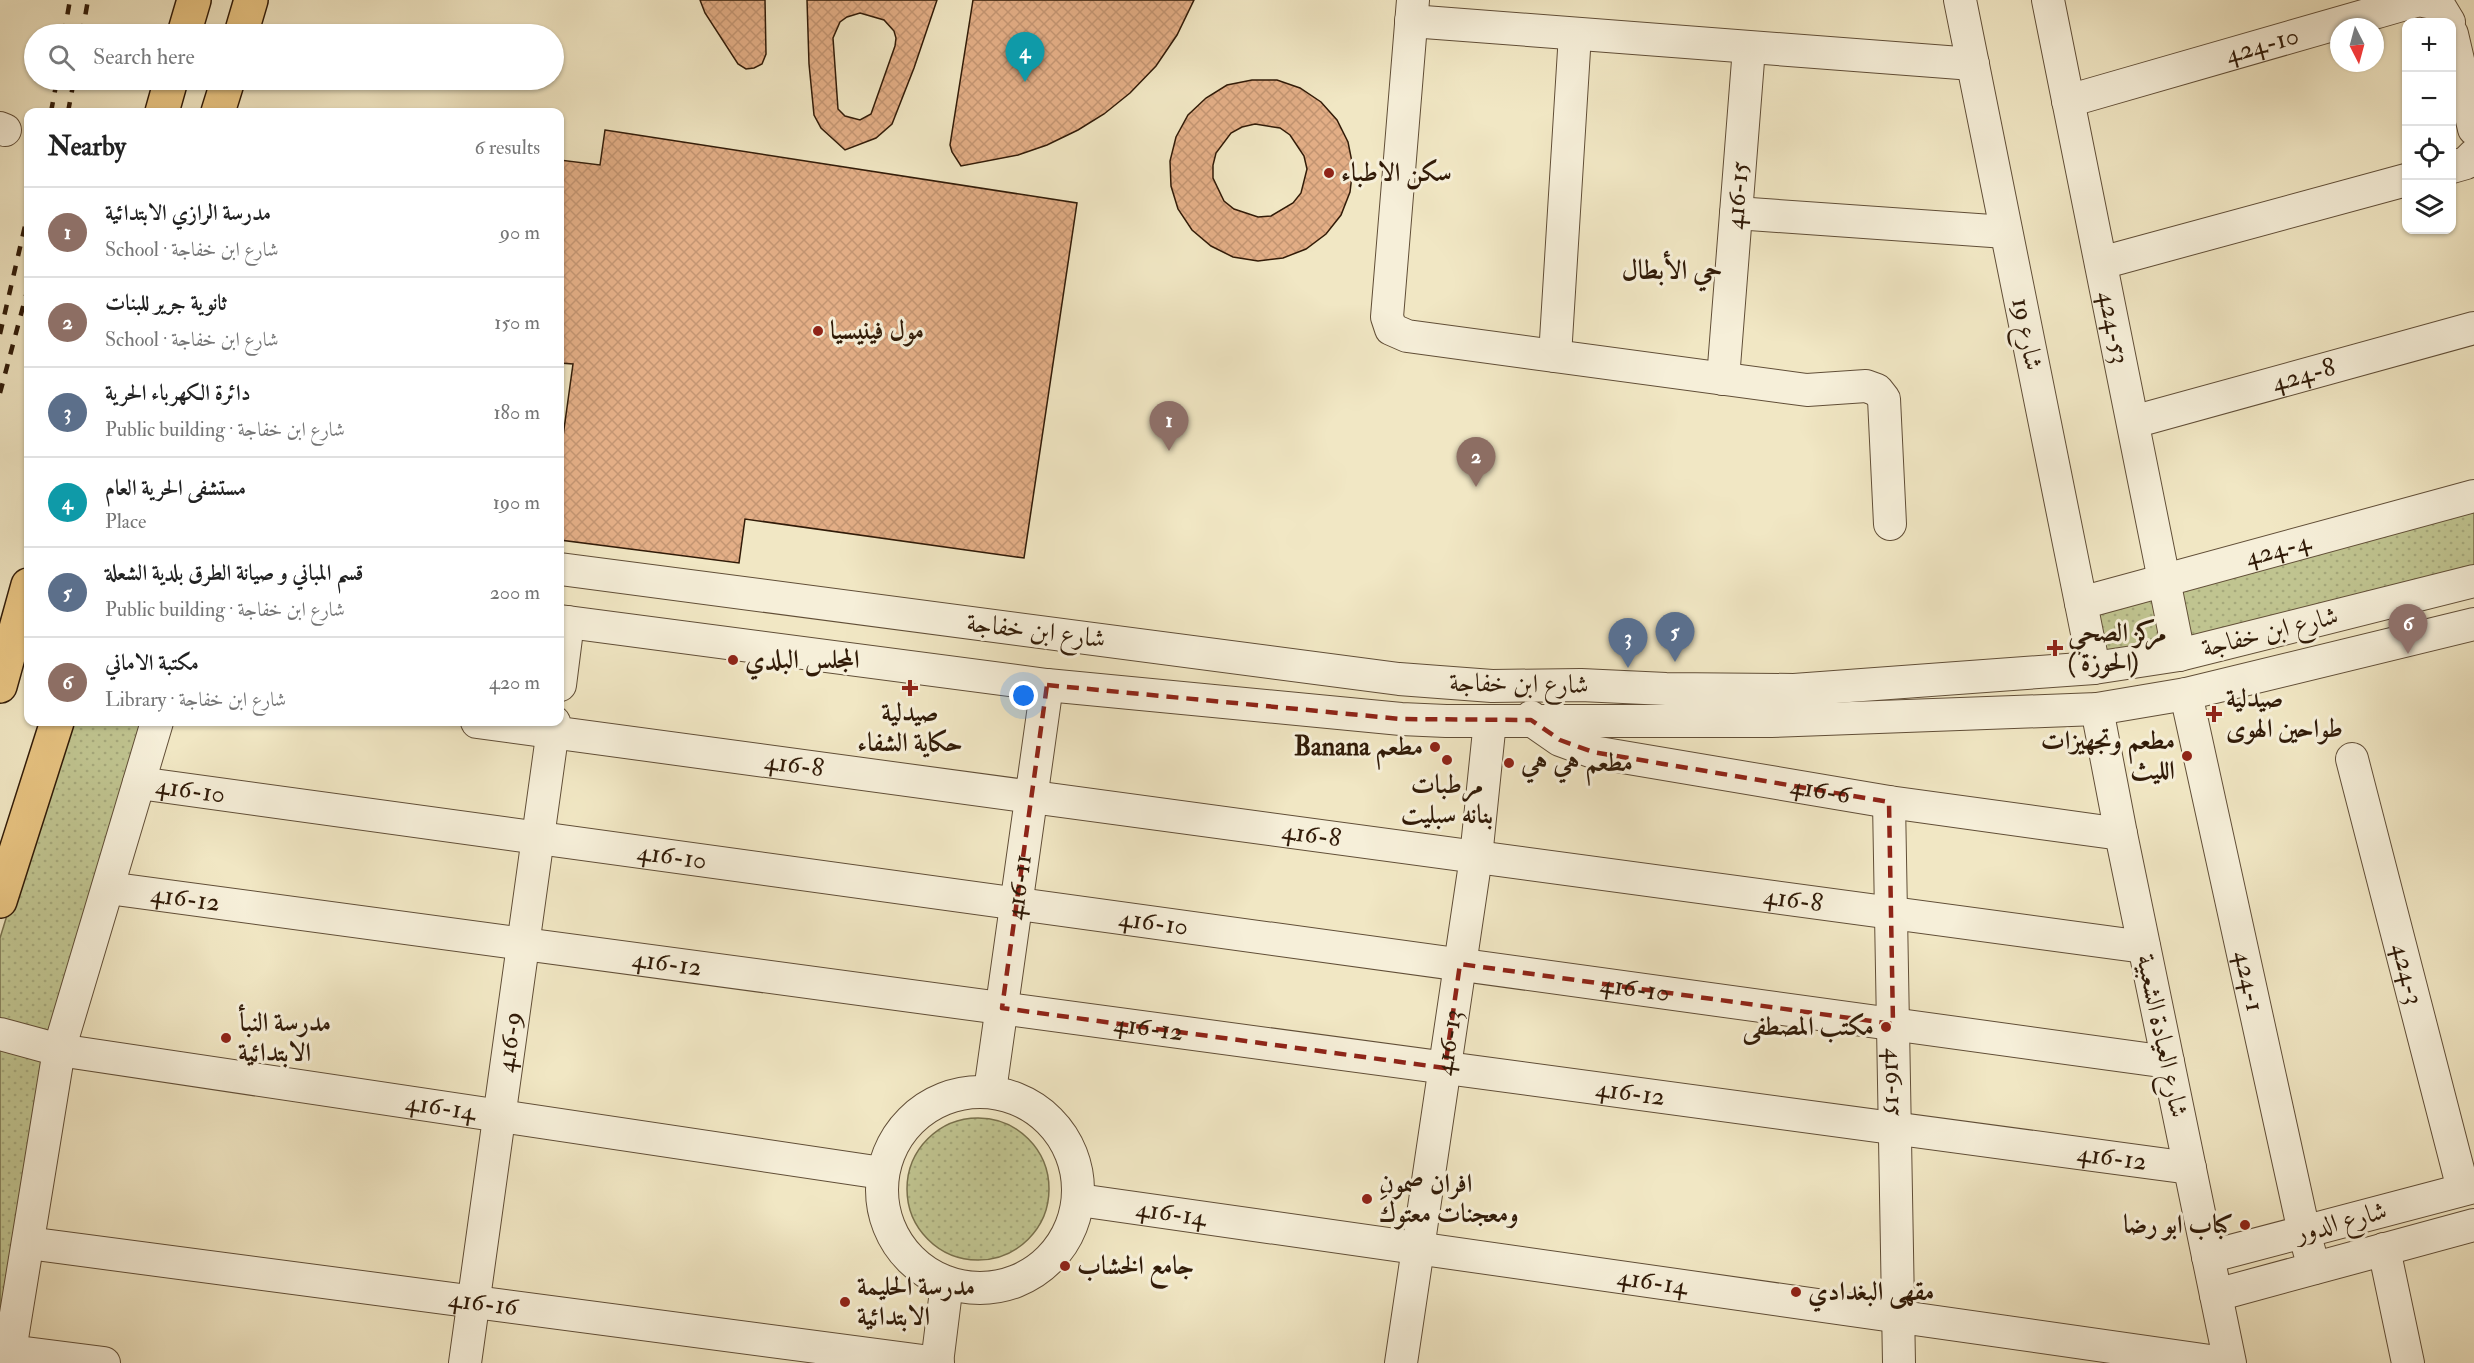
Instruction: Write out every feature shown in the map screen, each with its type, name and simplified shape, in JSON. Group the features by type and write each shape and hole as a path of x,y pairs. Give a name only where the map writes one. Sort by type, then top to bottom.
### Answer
{"main road":[{"path":"187,24 194,0"},
{"path":"244,24 251,0"},
{"path":"163,108 168,90"},
{"path":"219,108 225,90"},
{"path":"0,686 24,599"},
{"path":"0,901 56,726"}],"street":[{"name":"شارع 19","path":"1960,0 2094,668"},
{"name":"424-53","path":"2048,0 2179,655"},
{"name":"424-10","path":"2068,101 2419,0 2438,4 2447,18"},
{"path":"1890,524 1884,399 1877,390 1866,386 1807,390 1407,336 1391,329 1387,317 1412,11 1575,34 1973,64"},
{"path":"1555,356 1575,34"},
{"name":"416-15","path":"1723,379 1749,48"},
{"path":"2456,55 2474,129"},
{"path":"2456,166 2466,163 2474,155"},
{"path":"2101,263 2402,181"},
{"path":"1736,213 2006,232"},
{"name":"424-8","path":"2133,422 2474,328"},
{"name":"424-4","path":"2081,603 2474,496"},
{"name":"شارع ابن خفاجة","path":"564,570 1399,680 1480,685 1794,690 2094,668 2179,655 2474,581"},
{"name":"شارع ابن خفاجة","path":"564,621 1047,685 1401,718 1490,721 1771,721 2097,709 2186,694 2474,624"},
{"name":"416-11","path":"990,1091 1047,685"},
{"path":"1530,685 1531,720"},
{"name":"424-1","path":"2186,694 2304,1232 2314,1268"},
{"name":"شارع العيادة الشعبية","path":"2097,709 2230,1363"},
{"name":"416-6","path":"1531,720 1560,740 1593,752 1889,802 2121,834"},
{"name":"416-13","path":"1401,1363 1476,857 1490,721"},
{"path":"104,1363 9,1357 59,1050 156,726"},
{"name":"416-8","path":"539,726 1031,797 2144,947"},
{"name":"416-9","path":"465,1363 554,727"},
{"name":"424-3","path":"2352,759 2469,1188"},
{"name":"416-10","path":"139,783 2168,1062"},
{"name":"416-15","path":"1889,802 1899,1363"},
{"name":"416-12","path":"108,888 2190,1168"},
{"name":"416-14","path":"0,1034 59,1050 882,1173"},
{"path":"990,1091 1020,1099 1047,1116 1066,1140 1078,1169 1079,1200 1072,1229 1056,1254 1034,1273 1006,1285 977,1288 948,1283 923,1271 903,1251 888,1228 882,1201 882,1173 892,1145 909,1121 933,1103 960,1093 990,1091"},
{"name":"شارع الدور","path":"2208,1257 2469,1188"},
{"name":"416-14","path":"1079,1200 2224,1363"},
{"name":"شارع الدور","path":"2216,1294 2474,1225"},
{"name":"416-16","path":"28,1243 938,1363"},
{"path":"2384,1249 2408,1363"},
{"path":"938,1363 948,1283"}],"highlighted area":[{"path":"1047,685 1401,719 1531,720 1560,740 1593,752 1889,802 1893,1024 1460,964 1445,1068 1002,1008"}],"green space":[{"path":"2474,501 2474,570 2219,637 2097,653 2088,608"},
{"path":"65,726 150,726 0,1363 0,938"},
{"path":"978,1118 1005,1123 1028,1139 1044,1162 1049,1189 1044,1216 1028,1239 1005,1255 978,1260 951,1255 928,1239 912,1216 907,1189 912,1162 928,1139 951,1123"}],"building":[{"path":"700,0 765,0 766,54 762,64 746,69 738,64 705,13"},
{"path":"807,0 937,0 892,124 876,138 845,150 821,128 814,115 809,64","holes":["860,13 884,20 894,31 895,46 871,114 860,120 845,116 838,109 833,38 840,22 847,17"]},
{"path":"973,0 1194,0 1177,35 1156,66 1130,93 1104,114 1047,145 1018,155 961,166 950,145"},
{"name":"سكن الاطباء","path":"1252,80 1277,80 1300,88 1321,102 1337,120 1348,142 1353,167 1350,192 1341,215 1326,234 1306,249 1283,258 1258,261 1233,257 1211,246 1192,230 1178,209 1171,186 1170,161 1176,137 1188,115 1206,98 1227,85","holes":["1255,124 1280,128 1290,135 1304,156 1307,169 1301,193 1293,203 1271,216 1258,217 1234,209 1224,201 1213,178 1216,153 1231,133 1242,127"]},
{"name":"مول فينيسيا","path":"605,130 1077,203 1024,558 745,519 739,563 564,541 564,429 573,364 564,363 564,160 600,165"}],"railway":[{"path":"66,24 70,0"},
{"path":"84,24 88,0"},
{"path":"52,108 55,90"},
{"path":"69,108 72,90"},
{"path":"0,334 24,230"},
{"path":"0,393 24,303"}],"place":[{"name":"مستشفى الحرية العام","path":"1025,82"},
{"name":"سكن الاطباء","path":"1329,173"},
{"name":"مول فينيسيا","path":"818,331"},
{"name":"مدرسة الرازي الابتدائية","path":"1169,451"},
{"name":"ثانوية جرير للبنات","path":"1476,487"},
{"name":"مركز الصحي ( الحوزة)","path":"2055,648"},
{"name":"مكتبة الاماني","path":"2408,654"},
{"name":"المجلس البلدي","path":"733,660"},
{"name":"قسم المباني و صيانة الطرق بلدية الشعلة","path":"1675,662"},
{"name":"دائرة الكهرباء الحرية","path":"1628,668"},
{"name":"صيدلية حكاية الشفاء","path":"910,688"},
{"name":"صيدلية طواحين الهوى","path":"2214,714"},
{"name":"Banana مطعم","path":"1435,747"},
{"name":"مطعم وتجهيزات الليث","path":"2187,756"},
{"name":"مرطبات بنانه سبليت","path":"1447,760"},
{"name":"مطعم هي هي","path":"1509,763"},
{"name":"مكتب المصطفى","path":"1886,1027"},
{"name":"مدرسة النبأ الابتدائية","path":"226,1038"},
{"name":"افران صمون ومعجنات معتوكَ","path":"1367,1199"},
{"name":"كباب ابو رضا","path":"2245,1225"},
{"name":"جامع الخشاب","path":"1065,1266"},
{"name":"مقهى البغدادي","path":"1796,1292"},
{"name":"مدرسة الحليمة الابتدائية","path":"845,1302"}],"district":[{"name":"حي الأبطال","path":"1672,270"}]}
